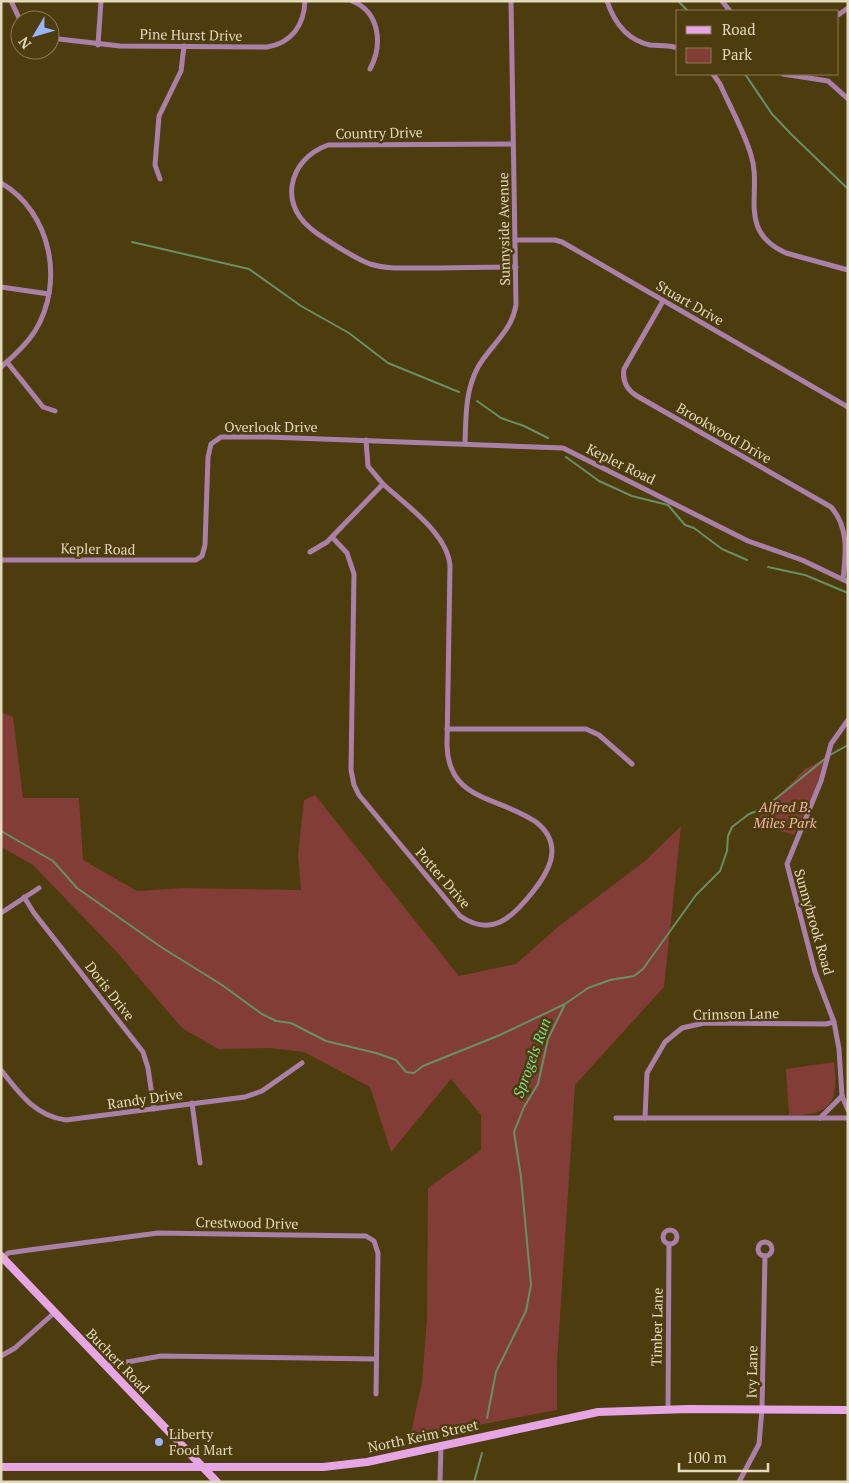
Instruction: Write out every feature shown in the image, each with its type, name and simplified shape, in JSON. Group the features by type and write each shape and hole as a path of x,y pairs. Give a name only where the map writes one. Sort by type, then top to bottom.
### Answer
{"street":[{"path":"98,45 101,1"},
{"name":"Pine Hurst Drive","path":"60,39 98,45 275,46 290,38 298,29 303,17 305,1"},
{"path":"352,1 367,11 376,24 378,36 377,57 370,69"},
{"name":"Sunnyside Avenue","path":"465,443 466,407 473,379 481,362 504,334 515,312 516,267 511,1"},
{"path":"607,1 616,23 633,38 650,45 676,48"},
{"path":"160,179 155,165 159,116 182,72 184,46"},
{"path":"713,75 720,84 751,155 754,215 766,240 786,253 848,270"},
{"path":"789,75 830,82 848,99"},
{"name":"Country Drive","path":"513,144 328,145 313,152 304,160 295,176 292,190 296,212 307,227 351,255 371,264 392,267 516,267"},
{"path":"1,183 24,201 44,233 50,260 49,294 36,330 22,349 1,367"},
{"name":"Stuart Drive","path":"515,240 559,241 848,407"},
{"path":"1,287 49,294"},
{"name":"Brookwood Drive","path":"663,301 624,369 623,378 626,387 644,400 831,507 843,527 846,544 845,581"},
{"path":"7,362 43,407 55,410"},
{"name":"Overlook Drive","path":"194,561 202,556 205,545 208,457 211,444 216,439 243,437 366,440"},
{"name":"Kepler Road","path":"366,440 562,448 748,541 802,560 845,581"},
{"name":"Potter Drive","path":"332,537 347,553 354,574 351,770 354,785 359,794 456,912 469,922 493,925 514,913 545,877 551,864 551,844 545,830 536,822 469,790 456,779 447,758 450,566 448,553 438,537 383,484 368,466 366,440"},
{"path":"310,552 332,537 383,484"},
{"name":"Kepler Road","path":"1,560 194,561"},
{"name":"Sunnybrook Road","path":"848,720 834,738 828,750 816,794 786,864 815,972 834,1022 839,1049 842,1096 848,1110"},
{"path":"447,729 586,729 599,735 632,764"},
{"path":"1,913 39,888"},
{"name":"Doris Drive","path":"24,897 34,913 143,1052 148,1068 154,1110"},
{"name":"Crimson Lane","path":"645,1118 647,1073 665,1042 686,1026 704,1023 826,1024 834,1022"},
{"name":"Randy Drive","path":"1,1070 28,1103 54,1117 66,1120 154,1110 254,1095 302,1063"},
{"path":"819,1118 842,1096"},
{"path":"192,1103 200,1162"},
{"path":"616,1118 848,1118"},
{"name":"Crestwood Drive","path":"2,1257 8,1253 158,1233 366,1236 374,1241 378,1253 376,1394"},
{"name":"Timber Lane","path":"668,1409 669,1244"},
{"name":"Ivy Lane","path":"739,1482 760,1444 765,1256"},
{"name":"Buchert Road","path":"2,1257 217,1482"},
{"path":"1,1356 15,1348 54,1313"},
{"path":"105,1366 161,1356 376,1359"},
{"name":"North Keim Street","path":"1,1467 306,1468 339,1466 589,1413 616,1410 848,1410"},
{"path":"440,1482 441,1445"}],"green space":[{"path":"1,712 13,717 23,798 79,798 83,860 137,891 184,888 301,890 298,855 304,800 315,795 459,976 516,964 559,926 645,861 681,826 664,987 575,1085 557,1363 557,1410 410,1438 422,1382 427,1318 428,1188 481,1150 481,1115 451,1079 391,1152 370,1087 304,1052 269,1048 218,1049 182,1028 115,950 33,865 1,847"},
{"name":"Alfred B. Miles Park","path":"824,759 816,788 794,835 753,823 805,769"},
{"path":"834,1062 835,1087 830,1104 815,1113 789,1115 786,1069"}],"waterway":[{"path":"678,1 687,10"},
{"path":"746,75 772,114 848,189"},
{"path":"132,242 249,269 301,306 349,333 388,363 459,392"},
{"path":"477,401 501,418 524,426 548,438"},
{"path":"566,457 599,481 632,496 668,505 685,525 694,528 722,549 747,560"},
{"path":"768,567 805,575 848,593"},
{"name":"Sprogels Run","path":"830,755 848,745"},
{"name":"Sprogels Run","path":"487,1418 496,1372 526,1311 531,1285 521,1177 514,1132 524,1107 538,1084 548,1039 565,1004 588,988 610,980 634,976 643,969 696,895 720,871 732,827 749,814 763,809 826,758"},
{"path":"1,831 53,861 77,888 262,1014 276,1021 291,1023 326,1041 376,1053 396,1060 406,1072 414,1073 423,1066 500,1035 565,1004"},
{"name":"Sprogels Run","path":"474,1482 482,1453"}],"place":[{"name":"Liberty Food Mart","path":"159,1442"}]}
